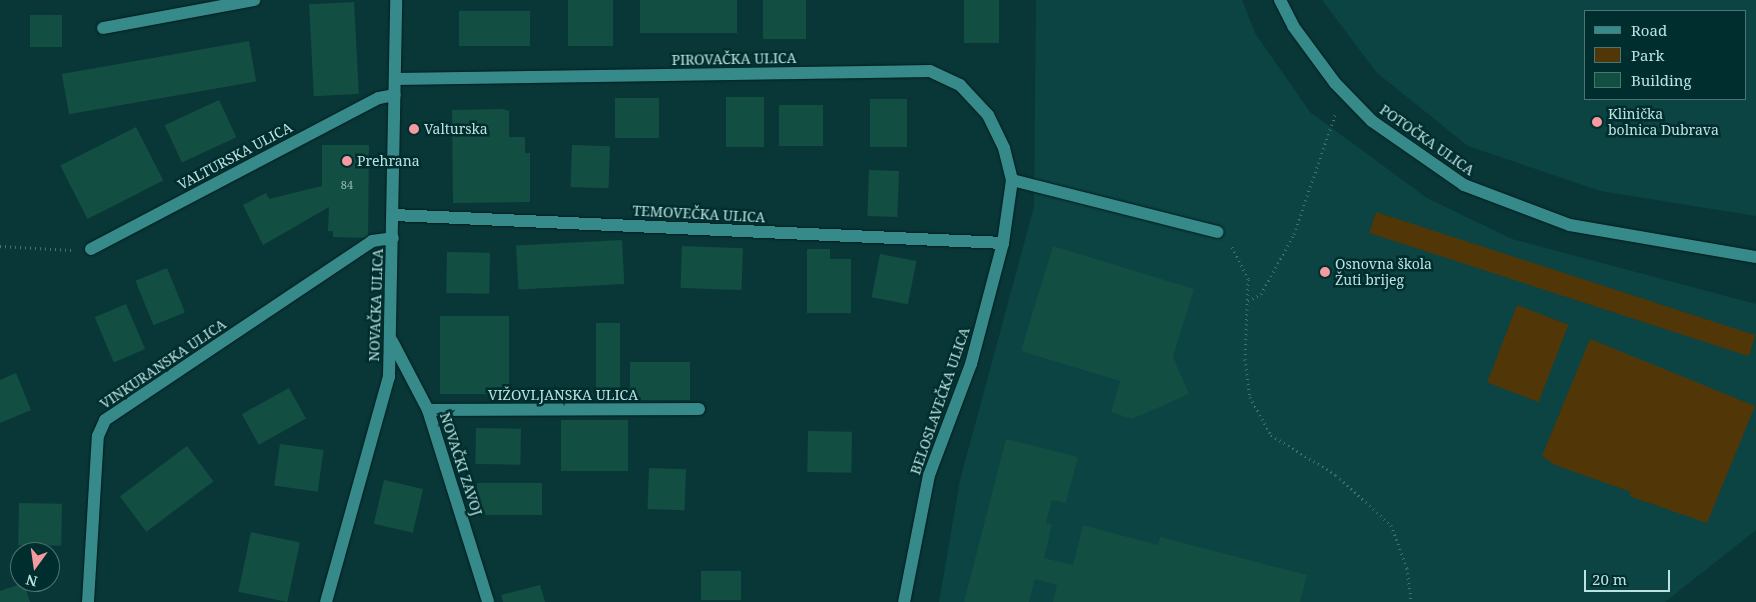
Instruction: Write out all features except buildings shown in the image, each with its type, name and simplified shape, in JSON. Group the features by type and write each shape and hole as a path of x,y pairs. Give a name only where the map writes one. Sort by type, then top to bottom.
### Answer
{"street":[{"path":"103,28 254,0"},
{"name":"NOVAČKA ULICA","path":"326,602 382,410 392,341 396,0"},
{"name":"POTOČKA ULICA","path":"1280,0 1293,26 1335,84 1372,121 1464,185 1570,225 1756,257"},
{"name":"PIROVAČKA ULICA","path":"395,78 930,71 960,85 988,115 1004,148 1012,180"},
{"name":"VALTURSKA ULICA","path":"91,249 379,98 395,95"},
{"path":"1012,180 1218,232"},
{"name":"BELOSLAVEČKA ULICA","path":"904,602 929,476 971,364 1003,244 1012,180"},
{"name":"TEMOVEČKA ULICA","path":"394,215 1003,244"},
{"name":"VINKURANSKA ULICA","path":"88,602 98,436 105,420 372,241 393,238"},
{"name":"NOVAČKI ZAVOJ","path":"392,341 428,410 488,602"},
{"name":"VIŽOVLJANSKA ULICA","path":"428,410 699,409"}],"path":[{"path":"1248,301 1261,294 1291,242 1335,117"},
{"path":"1218,232 1237,252 1248,279 1245,359 1250,397 1271,435 1336,475 1391,525 1407,568 1411,602"},
{"path":"0,246 68,249 85,254 91,249"}],"shaded area":[{"name":"Osnovna škola Žuti brijeg","path":"1036,0 1242,0 1255,33 1310,112 1427,198 1512,239 1756,304 1756,530 1665,602 939,602 960,480 1034,207"},
{"name":"Klinička bolnica Dubrava","path":"1322,0 1756,0 1756,216 1600,191 1468,146 1377,73"}],"green space":[{"path":"1376,212 1755,335 1749,356 1369,233"},
{"path":"1517,305 1568,325 1539,402 1487,382"},
{"path":"1590,339 1755,406 1707,523 1629,496 1631,492 1555,465 1542,456"}],"place":[{"name":"Klinička bolnica Dubrava","path":"1597,122"},
{"name":"Valturska","path":"414,129"},
{"name":"Prehrana","path":"347,161"},
{"name":"Osnovna škola Žuti brijeg","path":"1325,272"}]}
